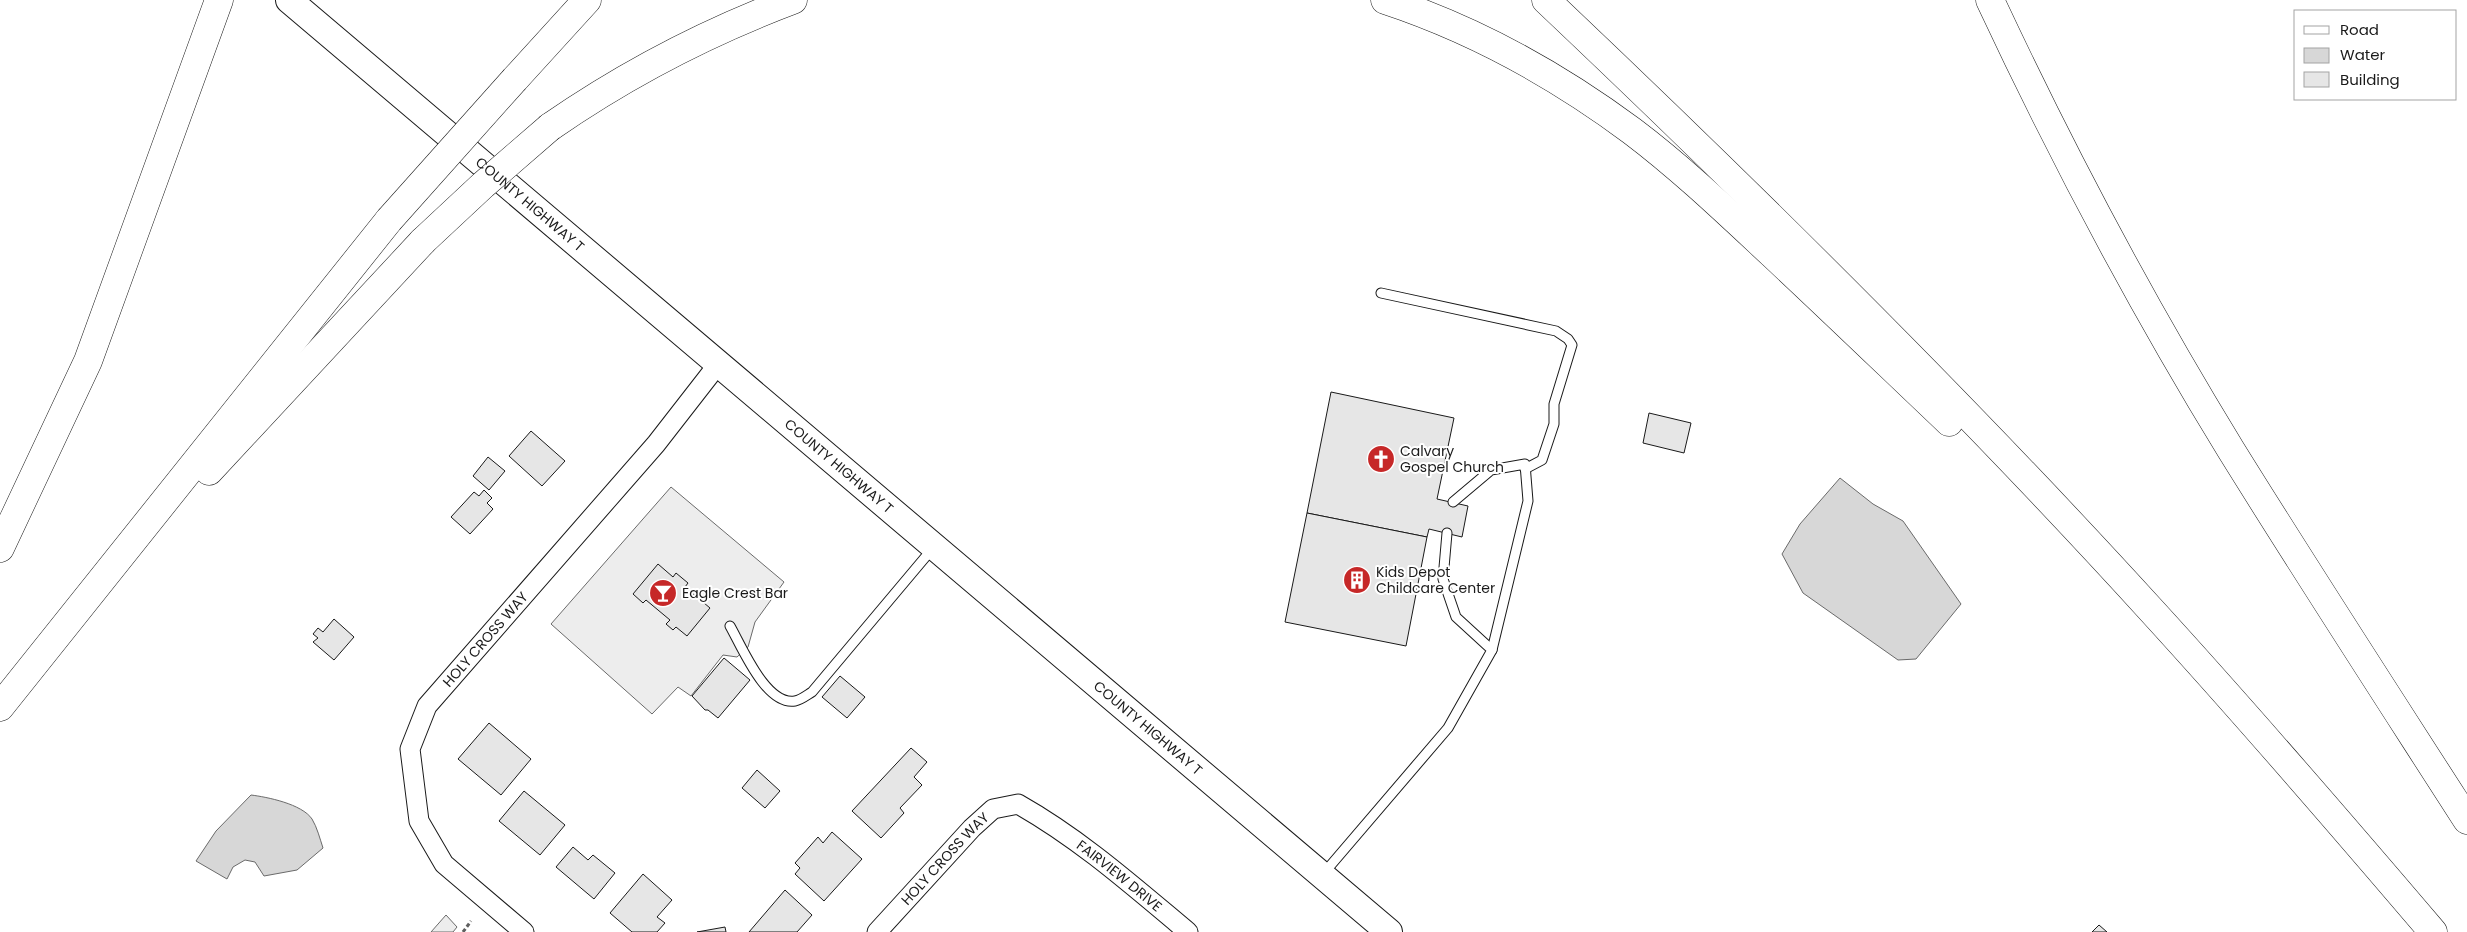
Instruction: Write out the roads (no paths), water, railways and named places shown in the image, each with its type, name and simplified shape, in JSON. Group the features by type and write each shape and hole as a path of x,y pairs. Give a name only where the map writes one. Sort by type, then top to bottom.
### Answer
{"highway":[{"path":"0,707 389,220 588,0"},
{"path":"39,656 424,241 483,185 550,127 600,92 650,63 715,31 793,0"},
{"path":"1385,0 1456,28 1515,57 1574,92 1639,137 1710,195 2015,484 2212,679"},
{"path":"1546,0 1665,112 1859,303 2023,473 2152,611 2433,932"},
{"path":"1990,0 2085,195 2230,449 2467,820"},
{"path":"0,548 88,361 216,11"}],"main road":[{"name":"COUNTY HIGHWAY T","path":"290,0 1388,932"}],"street":[{"name":"HOLY CROSS WAY","path":"524,932 444,864 419,821 410,749 427,706 656,444 719,363"},
{"name":"HOLY CROSS WAY","path":"877,932 972,828 993,809 1018,804 1049,822"},
{"name":"FAIRVIEW DRIVE","path":"1049,822 1115,871 1188,932"}],"lane":[{"path":"1381,293 1556,331 1568,339 1572,346 1554,404 1554,424 1542,460 1525,469"},
{"path":"1322,876 1448,728 1492,650 1528,502 1525,464 1491,470 1453,502"},
{"path":"1447,533 1443,579 1456,617 1492,650"},
{"path":"730,626 769,692 781,700 796,701 812,692 935,546"}],"water":[{"path":"1840,478 1873,504 1903,521 1961,604 1916,659 1898,660 1803,593 1782,554 1800,524"},
{"path":"251,795 266,797 293,805 307,814 312,819 323,848 297,870 264,876 255,862 245,860 233,867 227,879 196,861 216,831"}],"place":[{"name":"Calvary Gospel Church","path":"1381,459"},
{"name":"Kids Depot Childcare Center","path":"1357,580"},
{"name":"Eagle Crest Bar","path":"663,593"}]}
